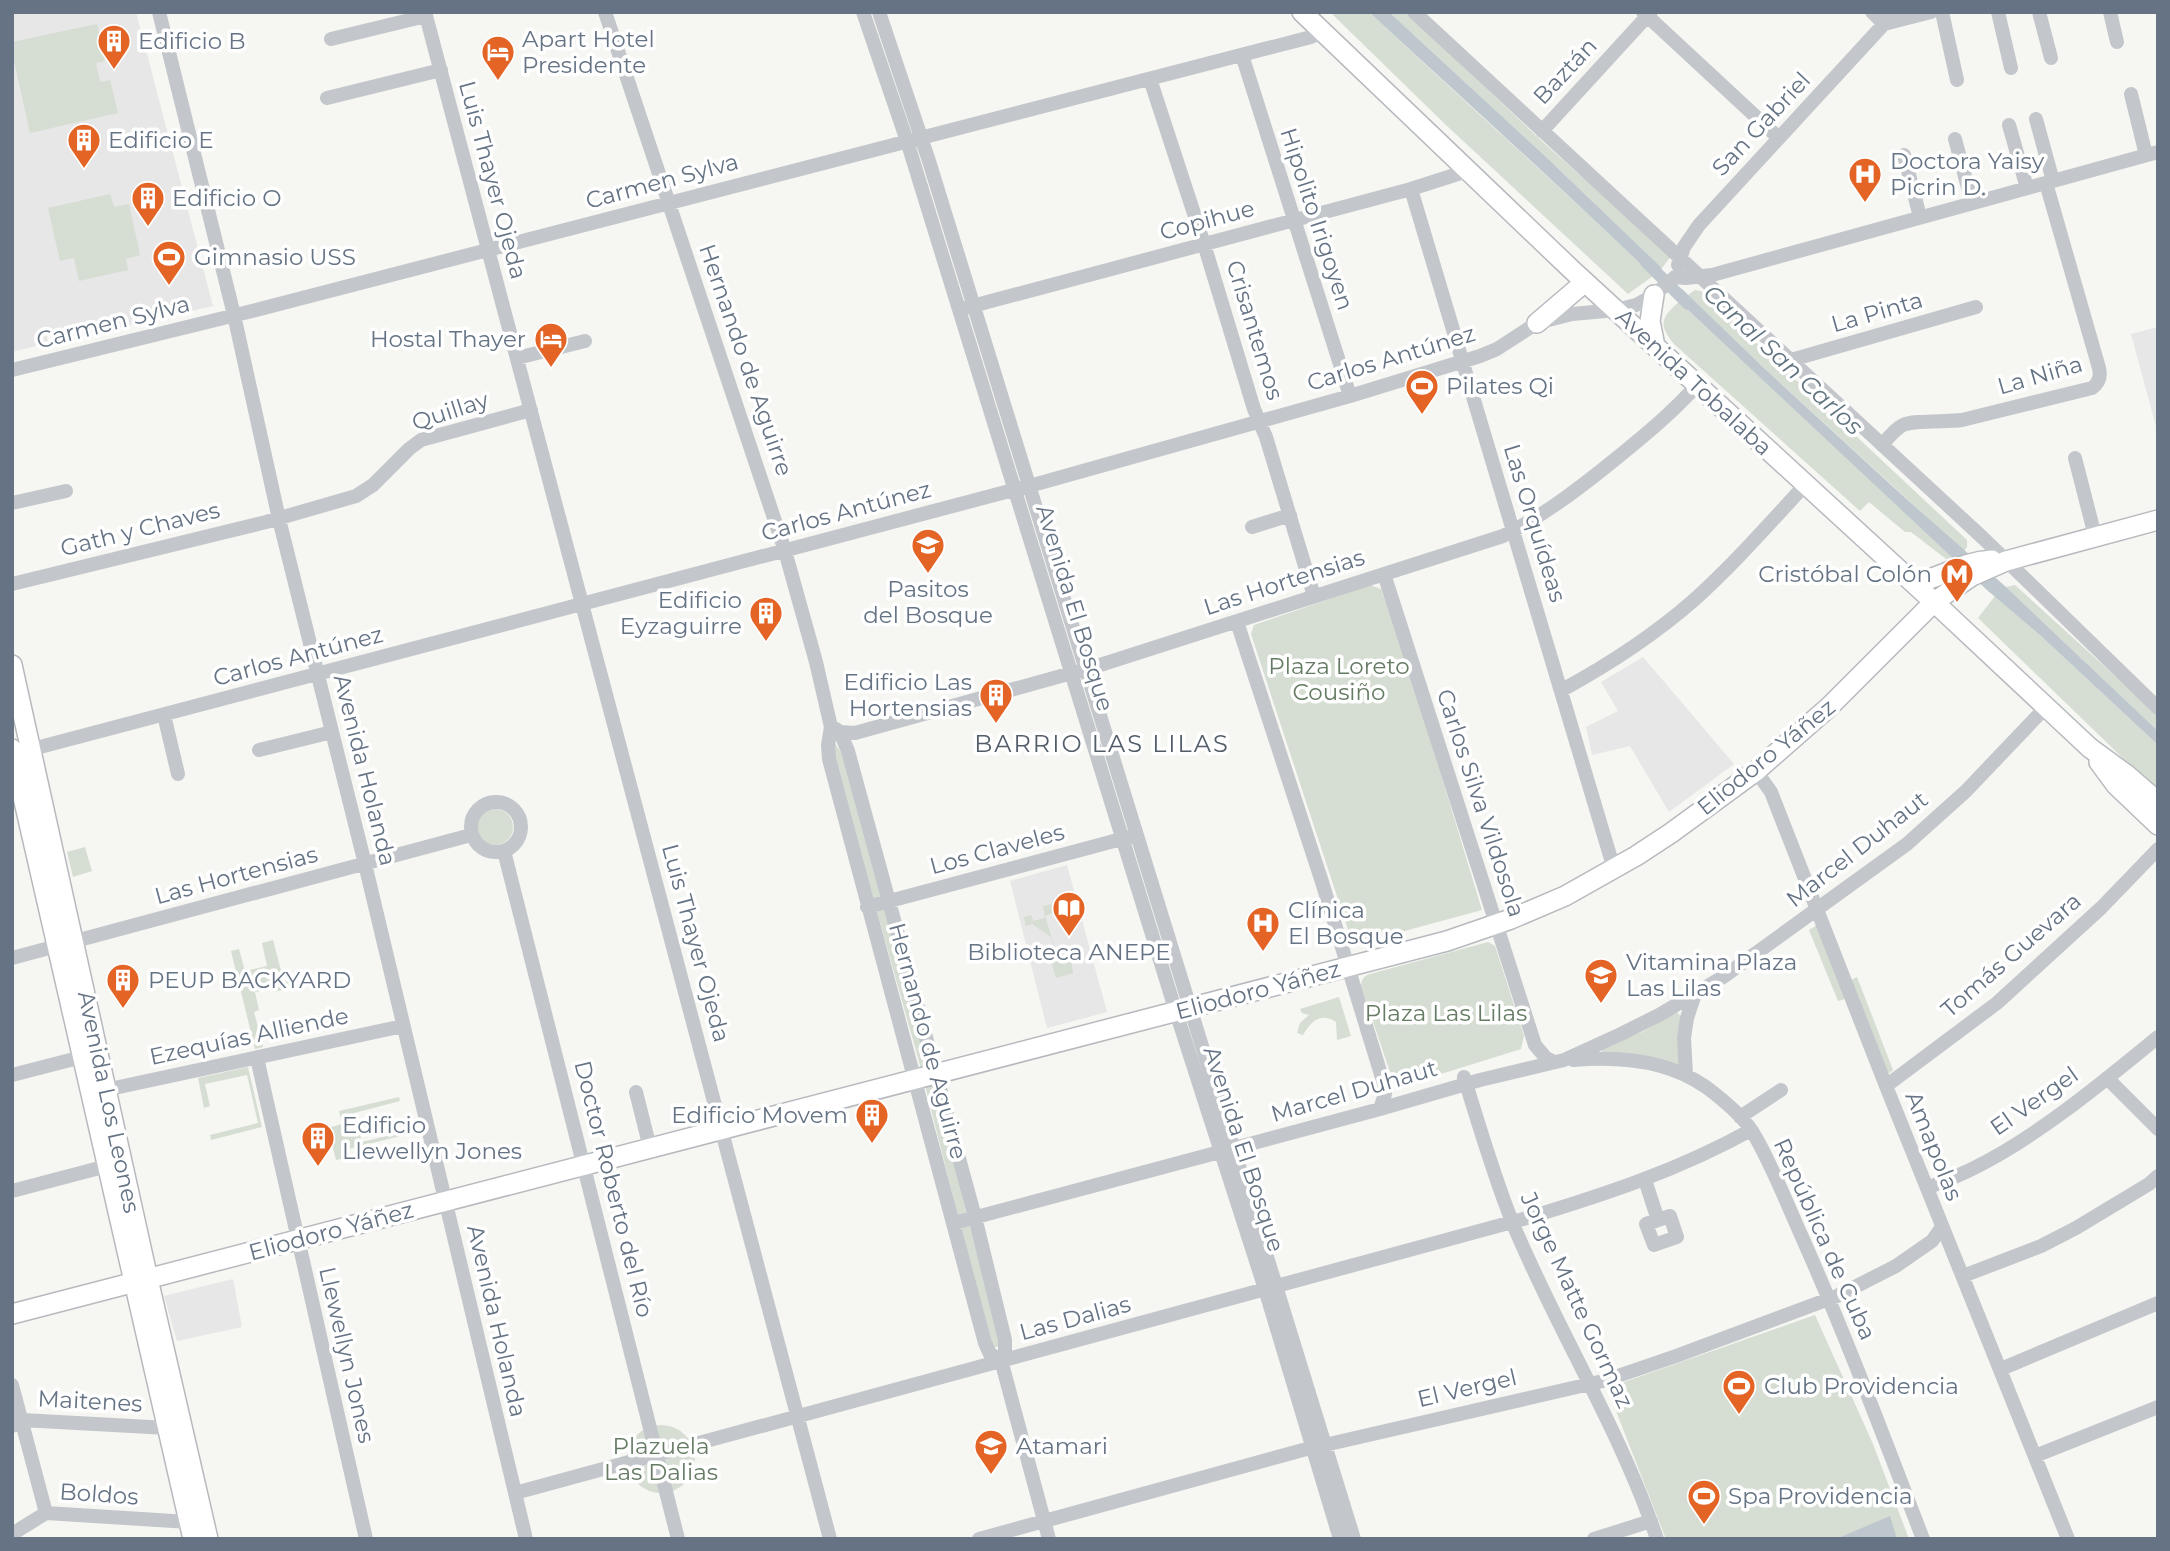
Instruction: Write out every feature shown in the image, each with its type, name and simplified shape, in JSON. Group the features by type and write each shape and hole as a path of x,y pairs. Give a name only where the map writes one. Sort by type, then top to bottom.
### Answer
{"main road":[{"name":"Avenida Tobalaba","path":"1302,12 1585,282 2090,748 2158,802"},
{"path":"1537,323 1585,282"},
{"path":"1655,346 1650,321 1666,284"},
{"path":"1914,583 1935,578 1972,562 1997,562 2158,520"},
{"name":"Eliodoro Yáñez","path":"12,1314 1184,1010 1447,941 1496,925 1545,905 1614,869 1679,827 1756,771 1829,707 1934,602 1997,562"},
{"name":"Avenida Los Leones","path":"12,665 17,751 105,1090 168,1428 191,1530"},
{"name":"Avenida Tobalaba","path":"2090,748 2116,785 2158,825"},
{"name":"Avenida Los Leones","path":"65,944 82,1057 107,1166 208,1539"}],"street":[{"name":"Avenida Holanda","path":"159,12 234,315 279,519 365,864 526,1539"},
{"name":"Hernando de Aguirre","path":"605,12 785,551 836,729 848,751 975,1217 1004,1340 1005,1351 1001,1360 1049,1539"},
{"name":"Avenida El Bosque","path":"863,12 914,139"},
{"name":"Avenida El Bosque","path":"879,12 914,139 1319,1447 1354,1539"},
{"path":"1414,12 1702,276 1882,445 1997,562 2158,708"},
{"path":"1872,12 1884,23 1931,12"},
{"name":"San Gabriel","path":"1666,284 1689,237 1699,225 1895,12"},
{"path":"1942,12 1958,80"},
{"path":"1998,12 2011,68"},
{"path":"2039,12 2051,58"},
{"path":"2110,12 2117,42"},
{"path":"331,39 426,14"},
{"name":"Luis Thayer Ojeda","path":"426,14 831,1539"},
{"path":"1647,14 1779,138"},
{"name":"Baztán","path":"1542,131 1647,14"},
{"name":"Carmen Sylva","path":"12,370 488,250 1322,32"},
{"name":"Hipolito Irigoyen","path":"1242,55 1350,396"},
{"path":"327,98 441,70"},
{"name":"Crisantemos","path":"1150,79 1266,436 1314,596"},
{"path":"1666,284 2152,153 2131,94"},
{"path":"2036,119 2050,182"},
{"path":"2009,125 2027,188"},
{"path":"1955,139 1972,203"},
{"path":"1904,155 1920,217"},
{"name":"Copihue","path":"966,308 1411,189 1467,171"},
{"name":"La Niña","path":"1882,445 1902,425 1911,422 1962,420 2092,388 2097,383 2099,368 2050,182"},
{"name":"Las Orquídeas","path":"1411,189 1614,869"},
{"name":"Carlos Antúnez","path":"17,751 164,715 1022,488 1350,396 1497,349 1537,323 1572,314 1616,310 1636,305 1666,284"},
{"name":"La Pinta","path":"1791,360 1976,307"},
{"path":"517,358 585,341"},
{"name":"Las Hortensias","path":"836,729 855,733 1079,671 1513,531 1548,511 1588,481 1672,412 1697,385"},
{"name":"Quillay","path":"279,519 356,496 373,485 421,440 531,410"},
{"path":"2075,458 2095,536"},
{"path":"1562,690 1646,638 1692,601 1754,542 1805,485"},
{"path":"12,503 66,491"},
{"path":"1252,527 1290,515"},
{"name":"Gath y Chaves","path":"12,584 279,519"},
{"name":"Carlos Silva Vildosola","path":"1384,574 1535,1045"},
{"path":"1237,622 1383,1081 1384,1094 1380,1109"},
{"name":"Marcel Duhaut","path":"1559,1061 1637,1026 1723,977 1907,844 1966,791 2046,707"},
{"path":"164,715 178,774"},
{"name":"Hernando de Aguirre","path":"836,729 828,745 829,759 867,906 987,1349 993,1358 1001,1360"},
{"path":"259,750 332,732"},
{"name":"Amapolas","path":"1756,771 1771,792 2068,1539"},
{"path":"490,802 507,804 519,816 521,833 517,841 503,851 488,851 475,842 471,835 470,827 476,810 490,802"},
{"name":"Las Hortensias","path":"12,958 471,835"},
{"name":"Los Claveles","path":"867,906 1130,837"},
{"name":"Tomás Guevara","path":"1886,1086 1997,1003 2101,908 2158,849"},
{"name":"Doctor Roberto del Río","path":"503,851 678,1539"},
{"path":"1686,1075 1684,1038 1695,994"},
{"name":"Ezequías Alliende","path":"105,1090 403,1026"},
{"name":"El Vergel","path":"1927,1188 1974,1168 2006,1150 2107,1078 2158,1037"},
{"path":"1383,1081 1394,1091 1404,1092 1465,1080 1528,1059 1535,1045"},
{"path":"1535,1045 1546,1058 1559,1061"},
{"path":"12,1076 82,1057"},
{"name":"Llewellyn Jones","path":"257,1058 366,1539"},
{"name":"Marcel Duhaut","path":"954,1223 1380,1109 1465,1080 1559,1061 1612,1059 1636,1061 1686,1075"},
{"name":"República de Cuba","path":"1686,1075 1708,1088 1740,1117 1751,1130 1766,1158 1829,1299 1923,1539"},
{"path":"2107,1078 2158,1129"},
{"name":"Jorge Matte Gormaz","path":"1465,1080 1512,1222 1591,1383 1657,1539"},
{"path":"1740,1117 1781,1090"},
{"path":"636,1092 650,1148"},
{"name":"Las Dalias","path":"515,1493 1512,1222 1645,1180 1751,1130"},
{"path":"12,1191 107,1166"},
{"path":"1963,1276 2076,1228 2158,1176"},
{"path":"1645,1180 1658,1220"},
{"name":"El Vergel","path":"979,1539 1319,1447 1591,1383 1676,1356 1829,1299 1896,1266 1932,1241 1942,1227"},
{"path":"2001,1369 2158,1303"},
{"path":"12,1385 17,1423 46,1513"},
{"path":"2035,1456 2158,1407"},
{"name":"Maitenes","path":"17,1423 168,1428"},
{"name":"Avenida El Bosque","path":"1319,1447 1340,1539"},
{"name":"Boldos","path":"12,1534 46,1513 191,1530"},
{"path":"1594,1539 1651,1521"}],"shaded area":[{"path":"12,12 136,12 213,306 75,338 73,329 47,335 48,343 12,352"},
{"path":"1369,12 1389,12 1662,268 1653,276"},
{"path":"1682,289 2158,731 2158,745 2041,636 1987,590 1674,297"},
{"path":"2158,327 2158,434 2131,334"},
{"path":"1643,657 1734,764 1669,812 1630,746 1592,755 1586,727 1618,711 1601,682"},
{"path":"1067,865 1107,1012 1047,1028 1010,881"},
{"path":"233,1279 242,1327 177,1341 164,1296"},
{"path":"1890,1516 1897,1539 1836,1539"}],"green space":[{"path":"1330,12 1369,12 1653,276 1628,294 1447,126"},
{"path":"1389,12 1405,12 1545,144 1671,256 1662,268 1544,155"},
{"path":"97,24 105,61 96,63 100,82 110,80 118,113 30,133 12,42"},
{"path":"110,194 114,207 129,204 140,255 126,259 128,270 79,281 74,258 60,261 48,208"},
{"path":"1695,290 1701,291 1967,540 1964,551 1688,295"},
{"path":"1679,302 1954,557 1946,559 1911,532 1905,532 1869,502 1860,511 1674,344 1666,332 1664,322 1668,312"},
{"name":"Plaza Loreto Cousiño","path":"1370,585 1381,589 1405,656 1482,910 1353,945 1251,634 1254,625"},
{"path":"2015,585 2158,715 2158,731 2006,587"},
{"path":"1995,596 2158,745 2158,792 1978,618"},
{"path":"834,741 843,756 925,1055 1000,1340 999,1346 994,1348 991,1346 918,1058 834,758"},
{"path":"495,809 508,814 513,827 508,840 495,845 482,840 477,827 482,814"},
{"path":"85,847 92,871 73,877 67,852"},
{"path":"1052,904 1055,912 1045,916 1059,960 1071,958 1073,973 1056,978 1052,964 1057,955 1051,937 1032,924 1026,926 1024,917 1031,915 1033,921 1045,918 1043,906"},
{"path":"1817,925 1845,999 1838,1001 1809,930"},
{"path":"273,940 284,982 310,976 311,979 302,981 300,986 274,992 270,989 255,992 259,1010 254,1012 263,1047 255,1049 231,951 239,949 245,971 267,966 262,943"},
{"name":"Plaza Las Lilas","path":"1488,942 1495,946 1524,1036 1521,1049 1409,1084 1397,1084 1393,1081 1361,986 1363,978"},
{"path":"1857,977 1893,1070 1890,1073 1886,1072 1851,980"},
{"path":"1339,997 1351,1036 1337,1040 1336,1022 1326,1018 1313,1022 1303,1035 1297,1033 1300,1023 1309,1015 1302,1013 1300,1009"},
{"path":"1677,1012 1682,1018 1680,1063 1677,1066 1602,1051 1603,1047 1642,1032"},
{"path":"248,1067 262,1127 211,1140 210,1135 258,1123 247,1075 205,1084 210,1106 204,1108 198,1078"},
{"path":"399,1097 400,1101 354,1113 362,1142 407,1131 408,1134 349,1149 350,1157 336,1160 328,1128 342,1124 339,1111"},
{"name":"Club Providencia","path":"1815,1315 1873,1444 1909,1539 1666,1539 1607,1388"},
{"name":"Plazuela Las Dalias","path":"661,1425 674,1428 685,1435 692,1446 695,1459 692,1472 685,1483 674,1490 661,1493 648,1490 637,1483 630,1472 627,1459 630,1446 637,1435 648,1428"}],"waterway":[{"name":"Canal San Carlos","path":"1646,262 1688,304"}],"place":[{"name":"Edificio B","path":"114,71"},
{"name":"Apart Hotel Presidente","path":"498,82"},
{"name":"Edificio E","path":"84,170"},
{"name":"Doctora Yaisy Picrin D.","path":"1865,204"},
{"name":"Edificio O","path":"148,228"},
{"name":"Gimnasio USS","path":"169,287"},
{"name":"Hostal Thayer","path":"551,369"},
{"name":"Pilates Qi","path":"1422,416"},
{"name":"Pasitos del Bosque","path":"928,575"},
{"name":"Cristóbal Colón","path":"1957,604"},
{"name":"Edificio Eyzaguirre","path":"766,643"},
{"name":"Edificio Las Hortensias","path":"996,725"},
{"name":"Biblioteca ANEPE","path":"1069,938"},
{"name":"Clínica El Bosque","path":"1263,953"},
{"name":"Vitamina Plaza Las Lilas","path":"1601,1005"},
{"name":"PEUP BACKYARD","path":"123,1010"},
{"name":"Edificio Movem","path":"872,1145"},
{"name":"Edificio Llewellyn Jones","path":"318,1168"},
{"name":"Club Providencia","path":"1739,1416"},
{"name":"Atamari","path":"991,1476"},
{"name":"Spa Providencia","path":"1704,1526"}],"district":[{"name":"BARRIO LAS LILAS","path":"1102,744"}]}
